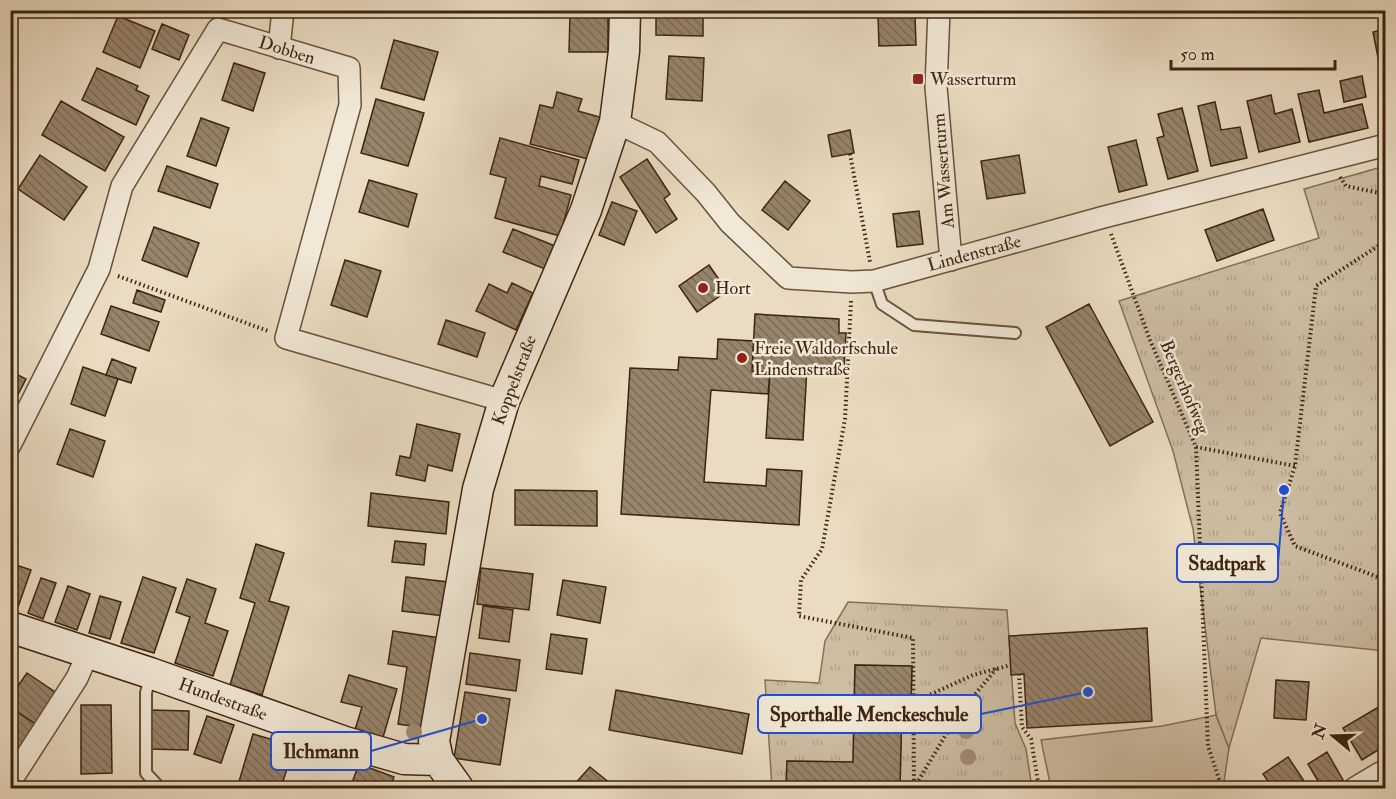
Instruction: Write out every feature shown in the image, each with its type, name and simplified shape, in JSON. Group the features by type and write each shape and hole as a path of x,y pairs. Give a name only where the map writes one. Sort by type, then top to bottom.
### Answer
{"street":[{"path":"279,48 284,10"},
{"name":"Koppelstraße","path":"438,774 434,741 478,489 504,401 586,210 615,122 624,51 625,10"},
{"name":"Am Wasserturm","path":"939,10 936,87 951,260"},
{"name":"Dobben","path":"10,445 99,269 122,186 218,29 349,68 350,105 286,338"},
{"name":"Lindenstraße","path":"615,122 657,142 706,192 730,223 788,278 852,282 874,281 1104,217 1386,145"},
{"path":"286,338 504,401"},
{"name":"Hundestraße","path":"10,627 150,673 345,742 404,759 438,774"},
{"path":"10,782 77,678 88,653"},
{"path":"1355,789 1380,773"},
{"path":"438,774 458,789"}],"lane":[{"path":"874,281 882,304 914,325 1015,333"},
{"path":"150,673 146,693 146,774 160,788"}],"path":[{"path":"850,154 874,281"},
{"path":"1327,160 1346,186 1379,193 1386,203"},
{"name":"Bergerhofweg","path":"1104,217 1150,340 1196,447 1208,746 1222,789"},
{"path":"1386,241 1316,286 1295,466 1280,513 1295,546 1386,580"},
{"path":"99,269 286,338"},
{"path":"852,282 845,419 822,549 801,580 799,616 913,638 914,789"},
{"path":"1196,447 1295,466"},
{"path":"914,702 973,675 1011,665"},
{"path":"914,789 957,716 997,668"},
{"path":"1019,674 1022,727 1031,739 1039,789"},
{"path":"902,719 914,718"}],"green space":[{"path":"1385,166 1385,651 1261,638 1229,748 1216,715 1193,529 1173,451 1119,301 1319,238 1304,189"},
{"path":"848,602 1007,610 1015,723 1026,749 1032,788 900,788 902,704 911,704 912,666 855,665 853,762 787,761 786,788 772,788 765,680 819,683 825,641"},
{"path":"1216,715 1229,748 1223,788 1051,788 1041,740 1162,726"}],"building":[{"path":"656,10 703,10 703,36 656,35"},
{"path":"570,14 608,14 608,52 569,52"},
{"path":"915,15 916,45 879,46 878,16"},
{"path":"118,16 155,31 140,68 103,52"},
{"path":"162,24 189,35 179,60 152,49"},
{"path":"1386,29 1386,98 1373,32"},
{"path":"394,40 438,52 424,100 381,88"},
{"path":"669,56 704,58 702,101 666,99"},
{"path":"234,63 265,73 253,111 222,100"},
{"path":"97,68 138,86 136,90 149,96 136,125 82,100"},
{"path":"1362,76 1366,97 1344,102 1340,81"},
{"path":"1319,90 1324,113 1362,104 1368,128 1309,142 1298,94"},
{"path":"557,92 582,99 578,111 603,118 592,160 530,144 540,105 553,108"},
{"path":"1271,95 1275,114 1292,109 1300,142 1259,152 1247,101"},
{"path":"376,99 424,113 408,166 361,153"},
{"path":"61,101 124,137 105,171 42,135"},
{"path":"1215,102 1221,130 1240,127 1247,158 1211,166 1198,106"},
{"path":"1182,108 1198,171 1168,179 1157,138 1164,136 1158,114"},
{"path":"201,118 229,128 216,166 187,156"},
{"path":"850,130 854,153 832,157 828,135"},
{"path":"500,138 579,160 572,184 541,176 539,186 571,195 560,236 495,218 506,178 490,174"},
{"path":"1136,140 1147,185 1119,192 1108,147"},
{"path":"40,155 87,187 64,220 18,189"},
{"path":"1019,155 1025,193 987,199 981,161"},
{"path":"647,159 670,194 664,199 677,219 656,233 620,177"},
{"path":"167,166 218,184 210,208 158,191"},
{"path":"369,180 417,194 408,227 359,212"},
{"path":"785,181 810,201 788,230 762,210"},
{"path":"612,202 637,211 624,245 599,235"},
{"path":"1263,209 1274,240 1217,261 1205,230"},
{"path":"919,211 923,244 897,247 893,214"},
{"path":"154,227 199,243 187,277 142,260"},
{"path":"513,229 555,246 545,269 503,252"},
{"path":"345,260 381,271 367,317 331,305"},
{"name":"Hort","path":"709,265 727,291 697,312 679,286"},
{"path":"512,283 533,293 516,330 476,311 489,284 507,293"},
{"path":"137,290 165,300 161,312 133,303"},
{"path":"1089,304 1153,422 1110,446 1046,327"},
{"path":"111,306 159,322 149,351 101,334"},
{"path":"755,314 839,319 839,333 846,333 844,369 807,367 803,440 766,438 770,372 752,371"},
{"path":"446,320 485,333 477,357 438,344"},
{"path":"718,339 754,341 752,371 770,372 768,394 711,390 704,482 766,486 767,469 802,471 799,525 621,514 630,368 678,370 679,357 717,359"},
{"path":"112,359 136,368 131,383 106,375"},
{"path":"83,367 118,379 105,416 71,404"},
{"path":"10,371 26,379 10,410"},
{"path":"417,424 460,434 452,471 428,465 425,481 396,475 400,456 410,458"},
{"path":"70,429 105,441 93,477 57,464"},
{"path":"515,490 597,491 597,526 515,525"},
{"path":"371,493 449,502 446,534 368,526"},
{"path":"395,541 426,544 424,565 392,562"},
{"path":"256,544 284,553 269,601 289,607 262,695 230,685 255,603 240,598"},
{"path":"10,563 31,570 18,607 10,605"},
{"path":"481,568 533,574 529,610 477,604"},
{"path":"143,577 176,588 154,653 121,643"},
{"path":"406,577 448,582 444,616 402,611"},
{"path":"41,578 56,583 43,619 28,613"},
{"path":"187,579 216,589 205,623 228,631 213,676 175,663 190,617 176,612"},
{"path":"563,580 606,587 600,623 557,615"},
{"path":"68,586 90,594 77,630 55,622"},
{"path":"100,596 121,602 110,639 89,633"},
{"path":"483,606 513,610 509,642 479,638"},
{"path":"1147,628 1152,721 1027,728 1024,674 1011,675 1009,636"},
{"path":"393,631 440,638 426,728 398,724 407,667 388,664"},
{"path":"551,634 587,639 582,674 546,669"},
{"path":"470,653 520,660 516,691 466,684"},
{"path":"855,665 912,666 911,704 902,704 900,788 786,788 787,761 853,762"},
{"path":"27,673 61,696 40,727 10,707 10,697"},
{"path":"349,675 397,689 382,741 354,733 362,707 341,702"},
{"path":"1276,680 1309,682 1306,720 1274,718"},
{"path":"616,690 749,714 742,754 609,730"},
{"path":"465,692 510,699 500,765 454,758"},
{"path":"81,705 111,705 112,773 81,774"},
{"path":"1382,705 1386,710 1386,745 1362,760 1343,728"},
{"path":"10,707 40,727 19,758 10,752"},
{"path":"150,710 189,711 188,750 149,749"},
{"path":"207,716 234,725 221,763 194,754"},
{"path":"253,734 294,746 281,788 249,788 238,785"},
{"path":"1327,752 1343,780 1328,788 1322,788 1308,764"},
{"path":"1288,757 1306,784 1299,788 1273,788 1263,774"},
{"path":"359,764 394,777 390,788 350,788"},
{"path":"590,767 616,788 571,788"}],"place":[{"name":"Wasserturm","path":"918,79"},
{"name":"Hort","path":"703,288"},
{"name":"Freie Waldorfschule Lindenstraße","path":"742,358"},
{"name":"Stadtpark","path":"1284,490"},
{"name":"Sporthalle Menckeschule","path":"1088,692"},
{"name":"Ilchmann","path":"482,719"}]}
